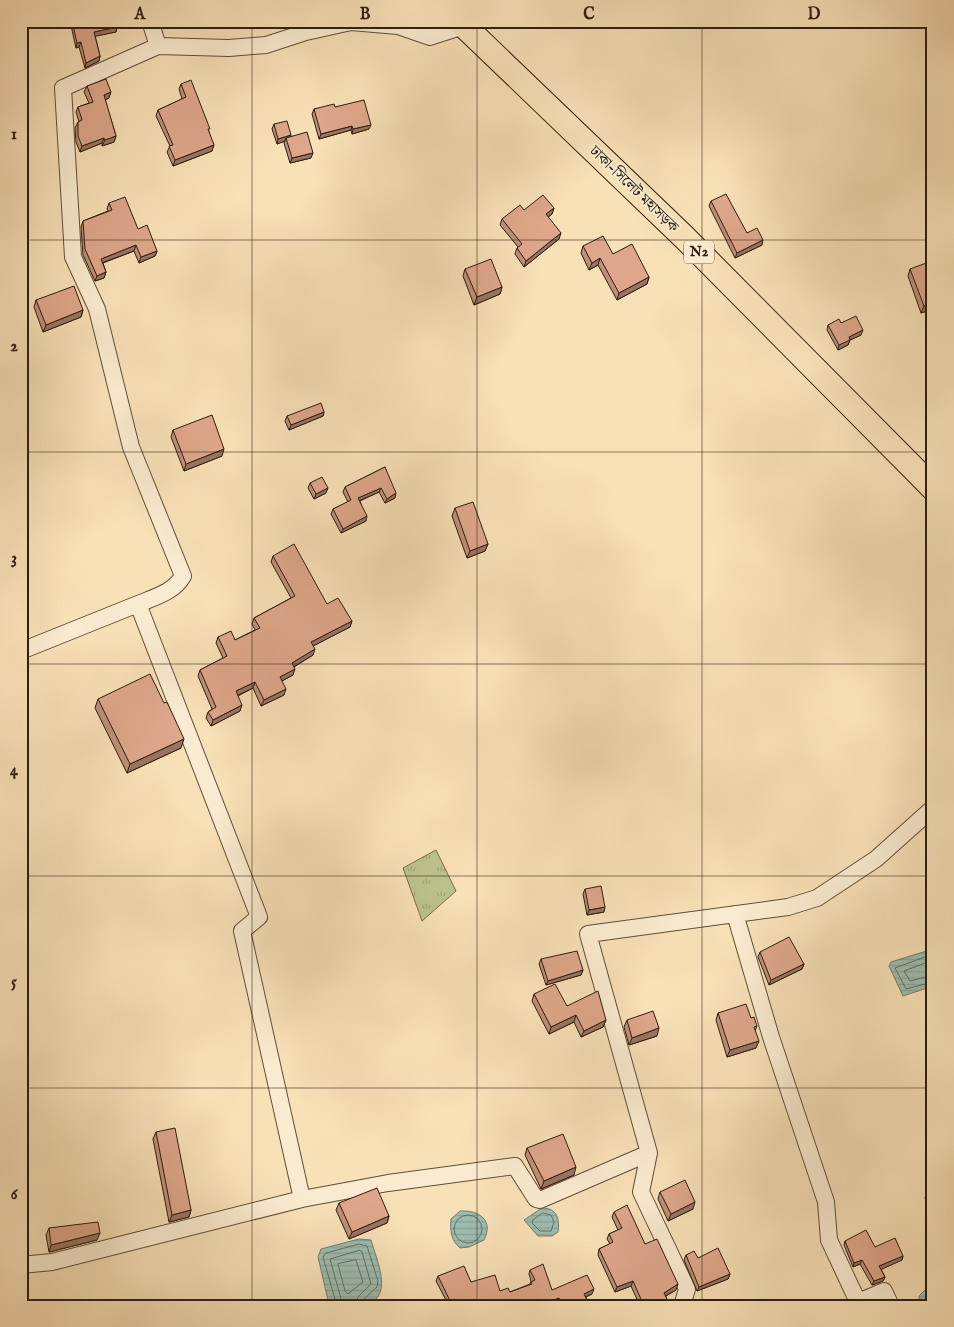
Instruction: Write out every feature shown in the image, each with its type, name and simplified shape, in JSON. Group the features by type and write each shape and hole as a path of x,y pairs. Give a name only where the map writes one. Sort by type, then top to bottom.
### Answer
{"highway":[{"name":"ঢাকা-সিলেট মহাসড়ক","path":"461,24 684,237 933,488"}],"street":[{"path":"150,21 158,46"},
{"path":"21,651 167,592 178,584 183,576 131,447 97,309 73,257 63,88 158,46 229,48 266,45 306,32 351,22 398,26 430,37 461,24"},
{"path":"138,604 259,917 242,931 302,1199"},
{"path":"682,1306 687,1288 641,1192 649,1153 588,934 788,907 817,898 876,859 933,808"},
{"path":"735,914 771,1037 826,1202 829,1240 858,1302 884,1291 891,1306"},
{"path":"21,1265 52,1262 302,1199 388,1183 515,1166 536,1199 540,1200 649,1153"}],"green space":[{"path":"436,850 456,891 422,921 403,868"}],"water":[{"path":"933,949 933,986 903,996 889,966 891,962"},
{"path":"542,1208 547,1208 554,1212 558,1219 558,1232 552,1236 538,1236 524,1220"},
{"path":"460,1211 473,1212 483,1218 487,1227 484,1240 469,1247 460,1248 457,1245 452,1235 451,1219"},
{"path":"359,1239 371,1240 380,1269 381,1288 378,1296 372,1302 361,1306 333,1306 328,1300 318,1257 321,1249"},
{"path":"933,1282 933,1306 920,1306 919,1296"}],"building":[{"path":"72,21 116,21 117,27 94,32 100,56 86,63 81,42 77,43"},
{"path":"106,79 111,92 104,95 116,136 82,146 78,136 78,122 82,120 78,107 93,102 87,86"},
{"path":"191,80 210,129 208,129 214,145 175,160 169,146 173,145 158,110 186,97 181,84"},
{"path":"364,100 371,125 353,129 352,126 321,134 314,109 334,104 335,107"},
{"path":"287,121 291,135 278,139 274,124"},
{"path":"307,132 313,153 292,158 286,138"},
{"path":"726,194 747,233 757,228 763,240 737,253 711,201"},
{"path":"543,195 554,208 546,214 561,233 526,261 517,248 522,244 502,219 520,205 524,210"},
{"path":"125,197 138,229 147,225 157,251 141,257 136,245 101,259 106,272 97,276 85,249 83,221 112,210 109,203"},
{"path":"603,236 613,254 632,244 649,277 619,293 600,258 592,263 583,246"},
{"path":"491,259 502,287 477,297 465,269"},
{"path":"929,262 933,273 933,303 924,306 910,269"},
{"path":"74,286 83,310 46,325 36,300"},
{"path":"856,316 863,330 849,337 850,340 839,345 828,325 839,319 841,323"},
{"path":"321,403 324,412 291,425 287,416"},
{"path":"212,415 224,449 186,464 173,430"},
{"path":"385,467 396,493 387,499 381,488 358,498 367,516 343,529 333,509 351,500 345,487"},
{"path":"322,477 328,488 316,494 310,483"},
{"path":"473,502 488,544 470,551 455,508"},
{"path":"294,544 327,604 338,598 352,621 311,642 315,649 292,663 295,669 280,677 286,689 264,700 255,682 236,691 242,705 213,720 208,712 216,707 200,670 227,656 218,637 231,631 235,640 260,628 254,618 295,596 273,556"},
{"path":"21,616 26,632 21,635"},
{"path":"150,674 164,703 167,702 184,739 130,764 98,699"},
{"path":"601,886 605,907 589,910 585,889"},
{"path":"789,937 804,964 771,980 760,952"},
{"path":"577,951 583,970 548,981 541,959"},
{"path":"555,984 567,1006 598,991 606,1020 584,1031 576,1015 551,1027 534,994"},
{"path":"746,1004 751,1018 754,1017 757,1026 754,1027 759,1041 730,1050 718,1013"},
{"path":"653,1011 659,1028 632,1038 627,1020"},
{"path":"175,1128 191,1210 172,1215 156,1132"},
{"path":"563,1134 576,1167 544,1181 527,1148"},
{"path":"685,1180 695,1202 671,1214 660,1192"},
{"path":"377,1188 389,1216 352,1232 339,1203"},
{"path":"933,1188 933,1203 927,1191"},
{"path":"627,1205 645,1244 657,1239 678,1284 664,1293 667,1299 653,1306 644,1306 633,1281 617,1287 599,1249 613,1242 609,1234 622,1228 614,1212"},
{"path":"98,1222 100,1233 51,1245 49,1228"},
{"path":"866,1230 875,1247 895,1238 903,1256 879,1266 885,1277 874,1281 862,1260 854,1263 845,1241"},
{"path":"718,1248 730,1274 699,1287 686,1255 694,1251 698,1258"},
{"path":"543,1264 552,1290 587,1275 594,1289 584,1294 590,1306 572,1306 569,1300 561,1303 559,1298 537,1306 449,1306 452,1305 438,1276 464,1266 471,1282 495,1275 500,1291 508,1288 510,1292 532,1284 531,1282 535,1280 530,1270"}]}
